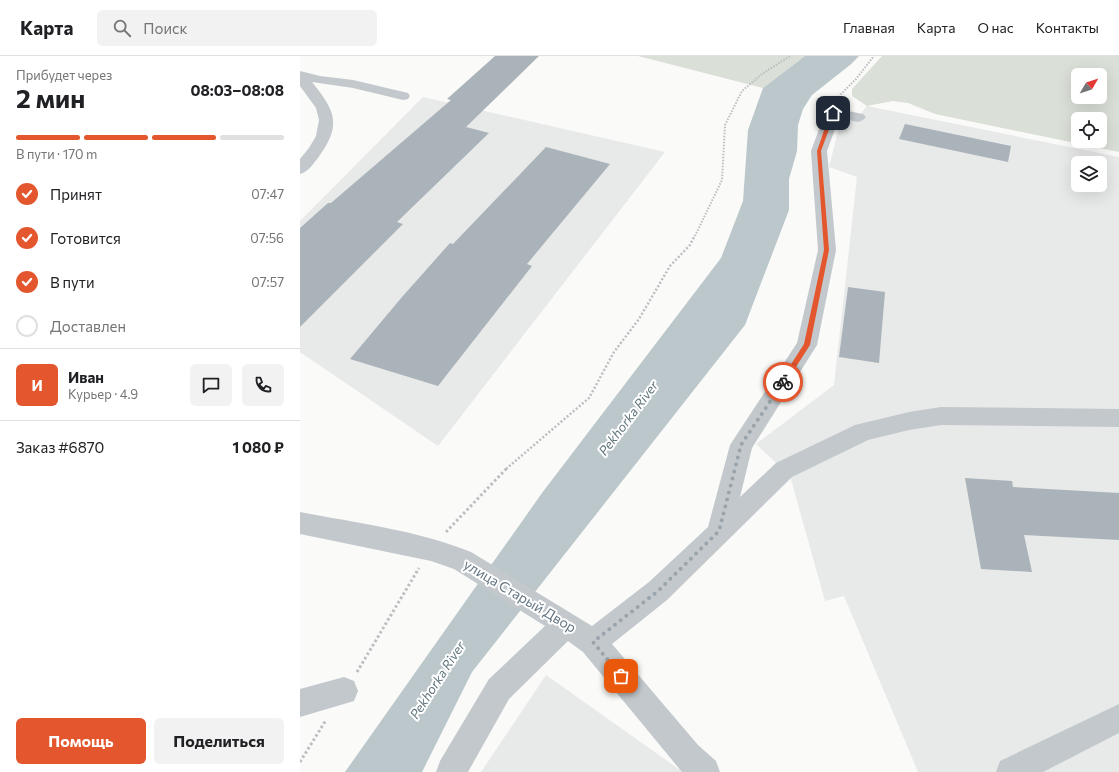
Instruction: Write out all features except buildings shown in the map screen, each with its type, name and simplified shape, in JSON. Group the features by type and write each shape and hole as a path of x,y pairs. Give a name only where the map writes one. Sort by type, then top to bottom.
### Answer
{"street":[{"path":"303,76 330,66"},
{"path":"303,76 353,84 403,96"},
{"path":"300,169 317,150 326,132 324,111 303,76"},
{"path":"719,531 741,445 807,345 827,250 819,151 833,113 858,117"},
{"path":"593,642 658,591 784,470 863,432 909,421 941,416 1119,418"},
{"name":"улица Старый Двор","path":"300,523 431,549 462,560 593,642 687,756 705,772"},
{"path":"451,772 499,690 566,624"},
{"path":"300,703 344,691"},
{"path":"1011,772 1119,718"}],"path":[{"path":"300,762 431,549 514,461 588,398 614,352 639,319 670,266 690,245 710,206 722,180 725,125 742,91 762,74 790,56"},
{"path":"833,113 840,95 856,79 874,56"}],"shaded area":[{"path":"638,56 805,56 763,88"},
{"path":"882,56 1119,56 1119,152 1100,148 1107,148 1107,112 1071,112 1071,142 935,114 908,103 893,101 867,106 852,96 852,89"},
{"path":"423,97 665,152 438,446 300,352 300,221"},
{"path":"867,106 1119,157 1119,772 918,772 844,596 825,601 790,476 756,444 834,385 857,177 829,167 839,127 858,117"},
{"path":"546,675 683,772 481,772"}],"water":[{"name":"Pekhorka River","path":"805,56 859,56 812,95 803,109 798,125 797,151 789,179 789,210 745,325 472,672 422,772 345,772 542,493 721,258 743,201 748,130 763,88"}],"way so far":[{"path":"621,676 593,642 658,591 719,531 741,445 783,382"}],"route":[{"path":"783,382 807,345 827,250 819,151 833,113"}]}
